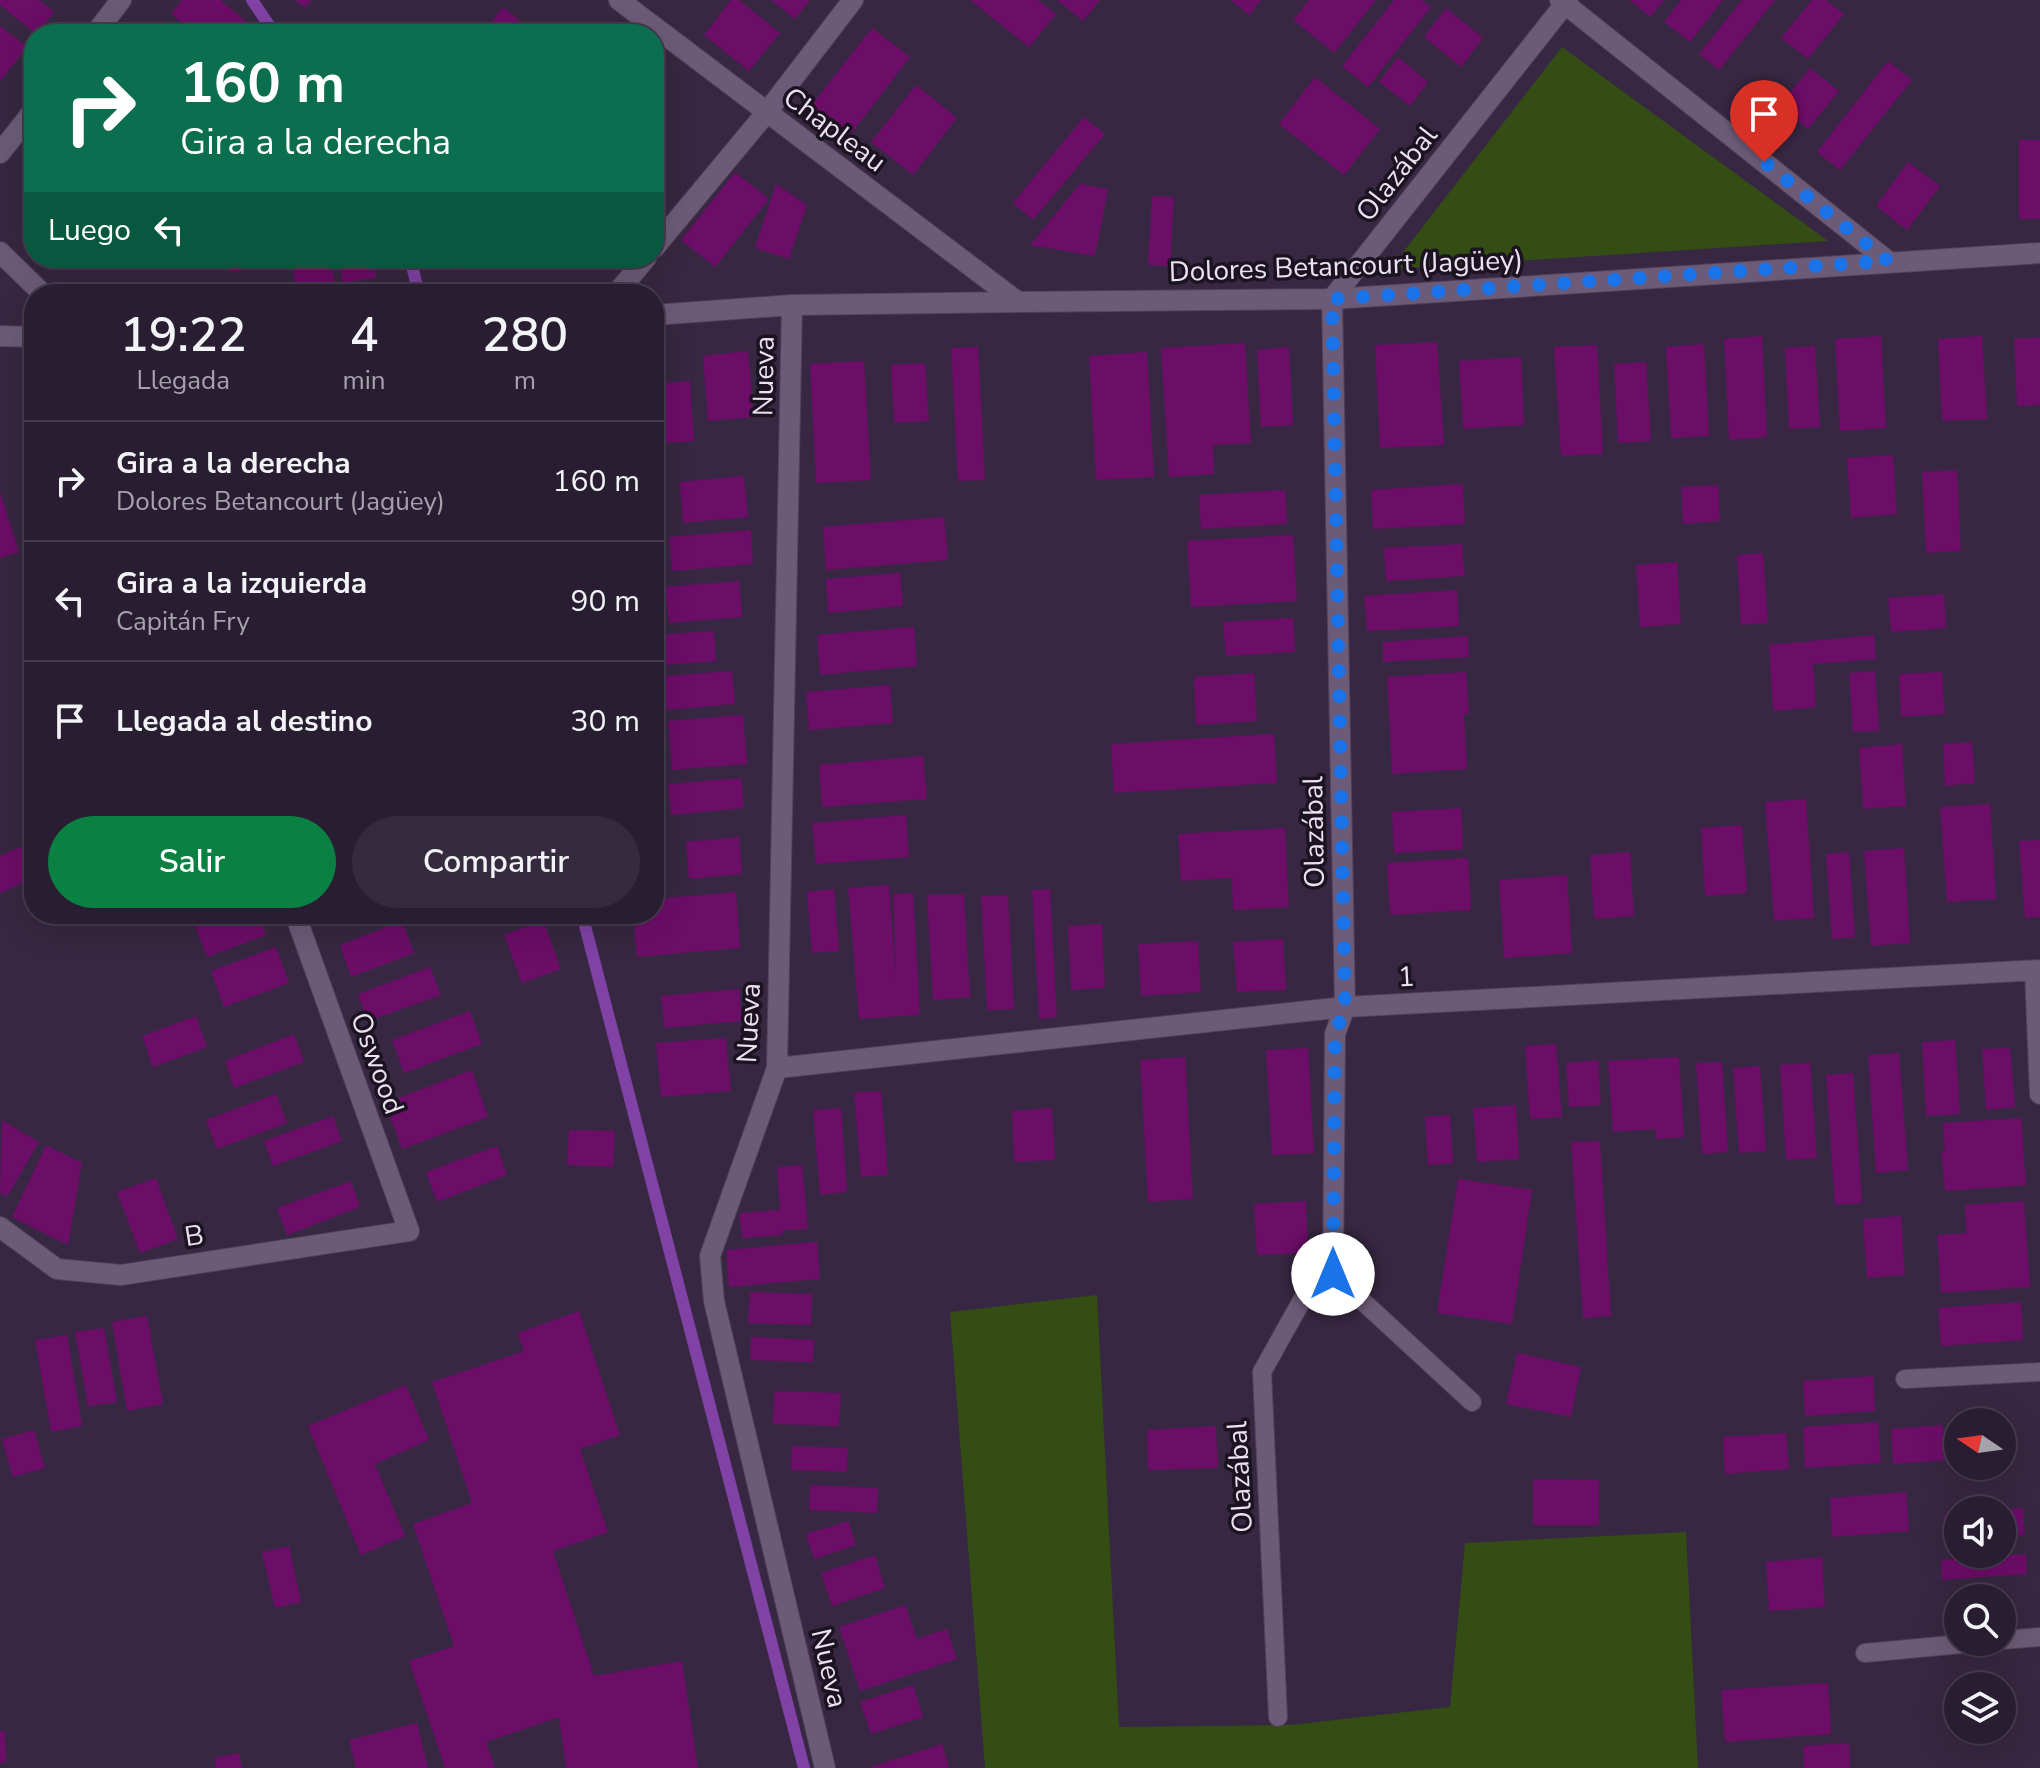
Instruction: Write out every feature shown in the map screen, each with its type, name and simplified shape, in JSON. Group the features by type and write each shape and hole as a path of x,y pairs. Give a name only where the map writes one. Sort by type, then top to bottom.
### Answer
{"street":[{"path":"103,24 121,0"},
{"name":"Chapleau","path":"619,0 651,24"},
{"path":"664,236 767,112 853,0"},
{"path":"1565,1 1888,261"},
{"name":"Olazábal","path":"1333,1274 1335,1034 1345,1007 1332,299 1565,1"},
{"name":"Chapleau","path":"664,34 1018,302"},
{"path":"0,153 24,123"},
{"path":"0,252 33,284"},
{"name":"Dolores Betancourt (Jagüey)","path":"664,314 792,305 1332,299 2040,253"},
{"path":"624,284 638,268"},
{"name":"Nueva","path":"792,305 777,1068 710,1256 714,1301 825,1768"},
{"path":"0,336 24,337"},
{"name":"Oswood","path":"299,924 409,1231"},
{"path":"2038,971 2040,1094"},
{"name":"1","path":"777,1068 1345,1007 2038,971"},
{"name":"B","path":"0,1227 57,1269 121,1275 409,1231"}],"lane":[{"path":"1333,1274 1472,1402"},
{"name":"Olazábal","path":"1278,1717 1262,1372 1311,1284 1333,1274"},
{"path":"1905,1379 2040,1372"},
{"path":"2016,1639 2040,1637"},
{"path":"1865,1653 1944,1646"}],"green space":[{"path":"1562,47 1828,241 1390,269"},
{"path":"1097,1295 1119,1727 1290,1725 1450,1707 1465,1543 1686,1532 1698,1768 985,1768 950,1312"}],"building":[{"path":"0,0 39,0 54,12 44,24 24,24 0,5"},
{"path":"182,0 220,0 250,24 184,24 171,14"},
{"path":"295,0 311,0 305,8"},
{"path":"731,0 739,0 780,33 749,71 704,35"},
{"path":"771,0 810,0 795,19"},
{"path":"970,0 1038,0 1056,14 1029,47"},
{"path":"1057,0 1100,0 1083,21"},
{"path":"1231,0 1261,0 1249,15"},
{"path":"1309,0 1376,0 1334,53 1293,20"},
{"path":"1394,0 1422,0 1431,7 1368,87 1342,66"},
{"path":"1630,0 1664,0 1650,17"},
{"path":"1681,0 1723,0 1690,42 1664,22"},
{"path":"1742,0 1775,0 1719,70 1699,54"},
{"path":"1812,0 1826,0 1844,14 1808,59 1781,38"},
{"path":"503,7 524,24 490,24"},
{"path":"1446,8 1483,38 1461,67 1424,37"},
{"path":"0,26 24,45 24,51 0,81"},
{"path":"872,28 910,57 848,138 810,107"},
{"path":"1398,57 1428,82 1410,106 1379,82"},
{"path":"1888,61 1912,80 1840,170 1817,152"},
{"path":"1810,68 1839,91 1808,129 1779,106"},
{"path":"1315,77 1380,129 1344,175 1279,124"},
{"path":"916,85 957,118 913,175 871,142"},
{"path":"1084,117 1105,134 1033,220 1013,203"},
{"path":"2019,140 2040,140 2040,219 2019,219"},
{"path":"1908,162 1940,186 1907,230 1876,206"},
{"path":"735,172 769,199 715,267 681,240"},
{"path":"776,184 807,205 789,259 755,248"},
{"path":"1080,184 1108,189 1095,256 1030,245"},
{"path":"1152,196 1174,197 1170,266 1148,265"},
{"path":"228,268 268,268 229,272"},
{"path":"293,268 332,268 334,284 295,284"},
{"path":"340,268 375,268 376,278 342,283"},
{"path":"1762,336 1767,437 1729,440 1724,339"},
{"path":"1881,336 1886,428 1840,431 1835,339"},
{"path":"1982,336 1987,419 1942,421 1938,339"},
{"path":"2040,337 2040,405 2017,406 2014,339"},
{"path":"1437,342 1444,445 1380,448 1375,345"},
{"path":"1245,343 1251,443 1213,445 1214,474 1169,477 1161,348"},
{"path":"1704,344 1709,436 1671,438 1666,347"},
{"path":"1597,345 1603,454 1561,456 1554,347"},
{"path":"1815,346 1820,427 1789,429 1785,348"},
{"path":"978,347 985,480 958,481 951,348"},
{"path":"1289,347 1293,425 1261,427 1257,350"},
{"path":"748,351 754,417 708,421 703,356"},
{"path":"1147,352 1154,477 1096,480 1089,356"},
{"path":"1521,357 1524,425 1463,429 1459,361"},
{"path":"864,361 871,480 816,483 810,364"},
{"path":"1646,362 1651,441 1618,443 1614,364"},
{"path":"925,363 929,421 894,423 891,365"},
{"path":"690,381 694,441 664,443 664,383"},
{"path":"1893,455 1897,514 1851,518 1847,458"},
{"path":"1957,470 1961,551 1926,553 1922,472"},
{"path":"744,476 748,517 683,523 680,482"},
{"path":"1463,484 1465,524 1373,529 1371,490"},
{"path":"1718,485 1720,521 1683,524 1681,487"},
{"path":"1285,490 1287,524 1201,529 1199,495"},
{"path":"0,492 19,552 0,558"},
{"path":"944,517 948,560 826,570 823,527"},
{"path":"751,530 753,564 672,571 669,537"},
{"path":"1293,535 1297,601 1191,607 1187,541"},
{"path":"1462,544 1465,576 1386,581 1384,548"},
{"path":"1763,553 1768,623 1741,625 1737,555"},
{"path":"1677,562 1681,624 1640,627 1636,565"},
{"path":"900,573 903,606 828,613 826,579"},
{"path":"739,581 742,617 669,623 665,587"},
{"path":"1457,590 1459,626 1367,631 1364,596"},
{"path":"1944,594 1946,628 1891,632 1888,598"},
{"path":"1293,618 1295,652 1226,656 1223,622"},
{"path":"914,627 917,666 820,675 817,635"},
{"path":"714,631 716,661 664,665 664,634"},
{"path":"1874,635 1876,659 1813,664 1816,707 1773,711 1769,645"},
{"path":"1468,636 1469,657 1383,662 1383,642"},
{"path":"732,671 735,704 664,710 664,676"},
{"path":"1875,671 1879,731 1853,732 1849,673"},
{"path":"1466,672 1469,714 1464,714 1467,769 1392,774 1387,677"},
{"path":"1942,672 1945,714 1901,717 1899,674"},
{"path":"1254,673 1257,721 1196,725 1194,677"},
{"path":"890,685 893,723 809,730 806,692"},
{"path":"743,715 747,764 672,770 668,721"},
{"path":"1274,734 1277,783 1114,793 1111,744"},
{"path":"1972,742 1975,783 1945,786 1943,744"},
{"path":"1902,744 1906,806 1863,809 1859,748"},
{"path":"923,756 927,799 822,807 819,765"},
{"path":"741,778 744,808 671,815 668,784"},
{"path":"1806,799 1814,918 1774,921 1765,802"},
{"path":"1990,804 1996,899 1947,902 1940,807"},
{"path":"1461,808 1463,849 1394,853 1392,812"},
{"path":"906,815 909,857 816,864 812,823"},
{"path":"1742,825 1747,893 1705,896 1701,828"},
{"path":"1285,828 1289,907 1233,910 1232,878 1181,881 1178,834"},
{"path":"739,837 742,874 689,879 686,842"},
{"path":"2040,840 2040,917 2025,918 2019,841"},
{"path":"24,845 24,882 0,893 0,856"},
{"path":"1904,848 1910,943 1871,946 1864,851"},
{"path":"1630,852 1634,916 1594,919 1590,855"},
{"path":"1849,852 1855,937 1832,939 1826,854"},
{"path":"1468,858 1471,910 1390,915 1387,863"},
{"path":"1567,875 1572,953 1504,958 1499,880"},
{"path":"889,885 896,980 893,894 913,893 920,1015 859,1019 848,888"},
{"path":"834,889 839,951 812,953 807,892"},
{"path":"1050,889 1057,1017 1039,1019 1032,890"},
{"path":"736,892 740,948 637,957 634,924 664,924 664,898"},
{"path":"964,894 970,997 933,1000 927,895"},
{"path":"1008,895 1014,1009 987,1010 981,896"},
{"path":"194,924 262,924 266,935 207,957"},
{"path":"394,924 403,924 414,953 351,977 340,945"},
{"path":"533,924 544,924 561,969 522,983 504,935"},
{"path":"1102,924 1105,988 1071,990 1068,926"},
{"path":"1283,939 1286,990 1237,992 1233,942"},
{"path":"1198,941 1201,992 1141,996 1138,944"},
{"path":"276,947 289,983 224,1007 211,971"},
{"path":"430,967 441,995 368,1021 358,994"},
{"path":"739,989 742,1021 664,1028 661,996"},
{"path":"470,1011 482,1044 404,1073 392,1040"},
{"path":"196,1016 207,1047 153,1067 142,1036"},
{"path":"294,1034 304,1062 234,1088 225,1061"},
{"path":"726,1038 731,1091 661,1097 656,1043"},
{"path":"1955,1040 1960,1114 1926,1116 1922,1042"},
{"path":"1556,1044 1562,1117 1530,1119 1525,1046"},
{"path":"1308,1048 1314,1153 1272,1155 1266,1050"},
{"path":"2010,1048 2015,1107 1986,1110 1982,1049"},
{"path":"1899,1053 1908,1170 1876,1173 1868,1055"},
{"path":"1185,1057 1193,1199 1148,1202 1140,1060"},
{"path":"1679,1057 1684,1137 1656,1139 1656,1129 1613,1132 1608,1061"},
{"path":"1598,1060 1601,1105 1569,1107 1566,1063"},
{"path":"1722,1062 1728,1152 1702,1154 1696,1063"},
{"path":"1810,1063 1817,1158 1786,1160 1780,1065"},
{"path":"1760,1066 1766,1151 1739,1153 1733,1068"},
{"path":"472,1070 488,1117 402,1149 385,1103"},
{"path":"1853,1073 1862,1203 1835,1205 1826,1075"},
{"path":"881,1091 888,1175 861,1177 854,1093"},
{"path":"276,1094 287,1123 217,1149 206,1120"},
{"path":"1516,1105 1519,1159 1477,1162 1473,1108"},
{"path":"841,1108 847,1192 820,1195 813,1110"},
{"path":"1052,1108 1055,1160 1014,1162 1012,1111"},
{"path":"1450,1115 1453,1163 1428,1165 1425,1117"},
{"path":"333,1116 342,1141 273,1166 264,1141"},
{"path":"2021,1118 2026,1185 1945,1191 1941,1151 1945,1151 1943,1123"},
{"path":"2,1120 39,1142 7,1197 0,1193"},
{"path":"569,1130 615,1131 613,1167 567,1165"},
{"path":"1600,1141 1611,1316 1583,1318 1571,1142"},
{"path":"46,1145 82,1163 68,1245 12,1217"},
{"path":"497,1146 507,1175 437,1202 426,1172"},
{"path":"802,1165 808,1229 782,1230 782,1235 742,1238 739,1213 780,1210 777,1167"},
{"path":"156,1178 178,1239 140,1253 117,1192"},
{"path":"1458,1179 1532,1190 1512,1324 1437,1313"},
{"path":"351,1181 360,1207 287,1235 277,1208"},
{"path":"1306,1201 1308,1253 1257,1255 1254,1204"},
{"path":"2024,1201 2030,1287 1941,1293 1937,1235 1966,1233 1965,1205"},
{"path":"1901,1216 1905,1275 1867,1278 1863,1219"},
{"path":"817,1242 820,1279 729,1287 726,1250"},
{"path":"750,1292 812,1294 811,1325 748,1323"},
{"path":"2021,1302 2023,1340 1941,1346 1938,1308"},
{"path":"579,1311 620,1435 580,1449 608,1532 553,1551 594,1676 682,1661 698,1768 566,1768 559,1717 486,1742 495,1768 445,1768 409,1661 454,1646 413,1524 472,1503 432,1382 524,1351 518,1333"},
{"path":"147,1316 163,1404 127,1411 112,1322"},
{"path":"104,1328 117,1402 88,1406 75,1332"},
{"path":"67,1335 82,1426 51,1432 35,1340"},
{"path":"751,1337 814,1340 813,1362 750,1360"},
{"path":"1517,1353 1581,1367 1571,1417 1506,1404"},
{"path":"1873,1376 1875,1411 1805,1416 1803,1381"},
{"path":"406,1385 429,1440 375,1464 405,1536 361,1555 308,1426"},
{"path":"774,1391 841,1393 839,1426 773,1424"},
{"path":"1878,1422 1881,1463 1805,1468 1803,1427"},
{"path":"1943,1425 1944,1460 1893,1464 1891,1429"},
{"path":"1216,1426 1218,1468 1148,1470 1147,1430"},
{"path":"34,1430 45,1468 13,1477 2,1439"},
{"path":"1786,1433 1789,1469 1725,1474 1723,1437"},
{"path":"792,1446 848,1448 847,1472 791,1470"},
{"path":"1533,1479 1599,1480 1599,1525 1533,1525"},
{"path":"810,1485 878,1488 877,1513 809,1510"},
{"path":"1906,1492 1909,1531 1832,1537 1830,1498"},
{"path":"2023,1508 2025,1535 2016,1536 2016,1509"},
{"path":"848,1521 856,1545 814,1559 806,1534"},
{"path":"289,1546 301,1602 275,1608 262,1552"},
{"path":"2026,1554 2027,1574 1942,1580 1941,1560 1944,1560 1944,1568 2016,1568 2016,1555"},
{"path":"875,1555 885,1588 832,1606 821,1573"},
{"path":"1822,1557 1825,1607 1769,1611 1766,1562"},
{"path":"905,1605 917,1639 947,1629 957,1659 860,1691 839,1627"},
{"path":"1828,1683 1831,1734 1725,1742 1721,1690"},
{"path":"913,1685 923,1717 871,1734 860,1702"},
{"path":"417,1723 428,1768 356,1768 349,1740"},
{"path":"0,1731 5,1731 6,1762 0,1763"},
{"path":"1849,1743 1850,1768 1804,1768 1803,1746"},
{"path":"942,1744 949,1768 871,1768 871,1767"},
{"path":"239,1753 242,1768 216,1768 214,1758"}],"waterway":[{"path":"252,0 268,24"},
{"path":"412,268 416,284"},
{"path":"585,924 804,1768"}],"route":[{"path":"1333,1274 1335,1034 1345,1007 1332,299 1888,261 1764,162"}]}
